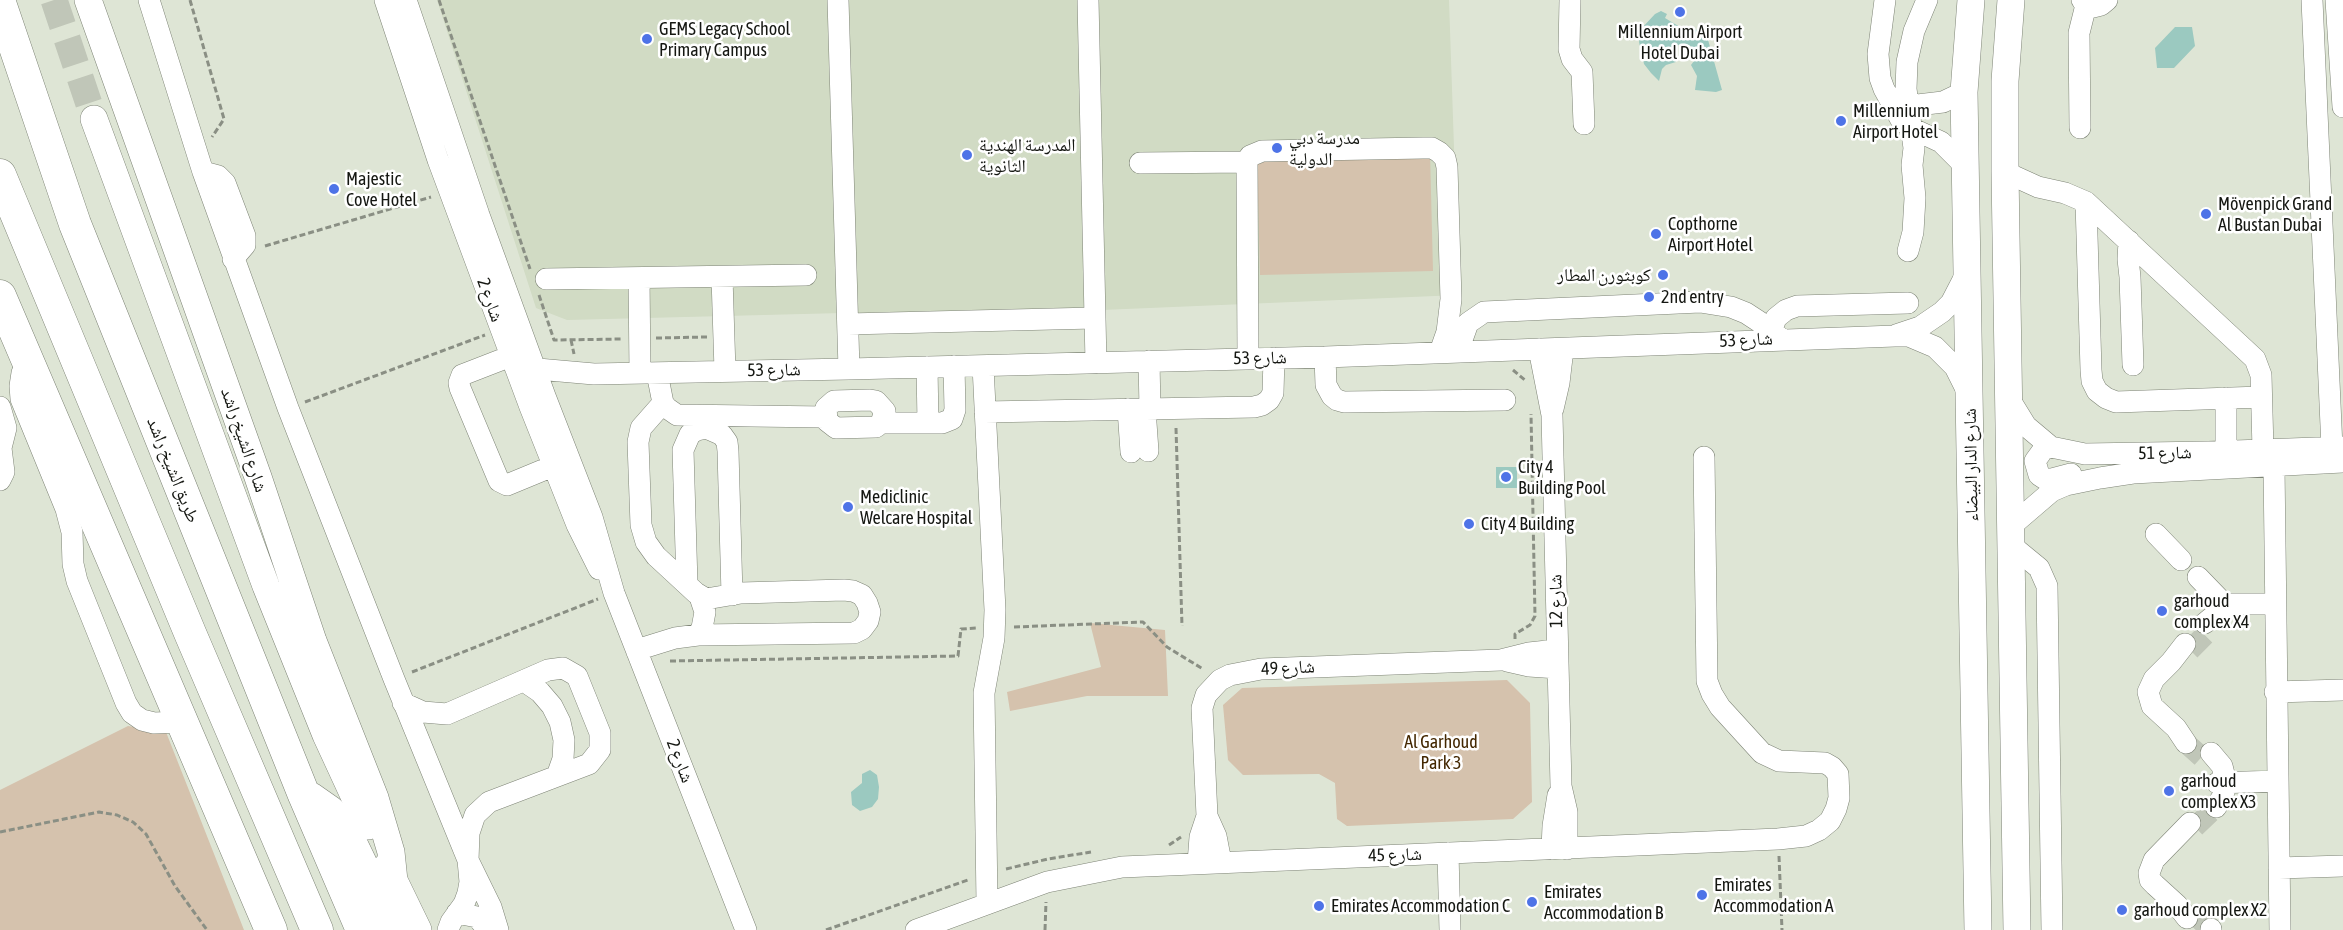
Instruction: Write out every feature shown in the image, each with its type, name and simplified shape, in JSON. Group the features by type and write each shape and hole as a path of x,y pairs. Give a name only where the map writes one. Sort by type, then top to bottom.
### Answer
{"highway":[{"name":"طريق الشيخ راشد","path":"0,3 75,224 304,795 362,930"},
{"path":"0,175 190,633 317,930"},
{"path":"3,311 28,361 271,930"},
{"path":"304,795 319,803 339,823 393,930"}],"main road":[{"name":"شارع الدار البيضاء","path":"1971,0 1964,92 1969,270 1978,930"},
{"name":"شارع الشيخ راشد","path":"89,2 258,477 313,641 375,798 392,852 394,881"},
{"path":"2012,2 2005,81 2017,930"},
{"path":"94,119 295,661 359,808 418,930"}],"street":[{"name":"شارع 2","path":"385,0 450,192 537,402 595,525 614,592 746,930"},
{"name":"شارع 2","path":"406,0 440,101 517,352"},
{"path":"838,0 849,369"},
{"path":"1088,0 1095,363"},
{"path":"1570,0 1569,49 1572,59 1582,72 1584,124"},
{"path":"1885,0 1878,54 1880,78 1898,115 1913,138 1941,142 1966,167"},
{"path":"1912,255 1923,242 1925,224 1906,78 1909,46 1927,0"},
{"path":"2080,128 2079,33 2084,3 2093,7 2107,0"},
{"path":"2312,0 2339,452"},
{"path":"2336,0 2343,107"},
{"path":"149,1 203,172 238,254 288,408 403,702 468,860 491,907 498,930"},
{"path":"1909,106 1944,102 1964,92"},
{"path":"1248,358 1246,162 1250,156 1262,151 1432,148 1439,152 1445,159 1447,167 1451,299 1447,332 1449,352"},
{"path":"1140,163 1246,162"},
{"path":"2006,172 2038,187 2086,201 2255,359 2261,375 2261,397 2268,459 2275,604 2280,930"},
{"path":"2086,201 2091,370 2092,381 2097,391 2116,402 2261,397"},
{"path":"2129,240 2133,365"},
{"path":"2130,278 2136,266 2145,256"},
{"name":"شارع 53","path":"1895,336 1920,327 1942,312 1951,303 1969,270"},
{"path":"538,282 806,275"},
{"path":"722,277 725,371"},
{"path":"639,278 640,373 671,413 682,416 825,417 829,424 836,428 876,427 882,423 948,422 954,415 954,366"},
{"path":"1449,352 1475,316 1494,311 1700,302 1731,307 1746,313 1776,334"},
{"path":"1776,334 1776,318 1786,309 1797,306 1908,303"},
{"path":"1839,337 1841,305"},
{"path":"848,324 1094,318"},
{"name":"شارع 53","path":"537,402 569,386 640,373 983,366 1563,349 1776,334 1839,337 1909,336 1935,347 1955,367 1970,397"},
{"name":"شارع 12","path":"1539,349 1552,416 1561,786 1553,826 1560,849"},
{"name":"شارع 12","path":"1552,416 1563,349"},
{"name":"شارع 53","path":"517,352 640,373"},
{"path":"517,352 462,375 459,379 460,388 499,481 507,484 553,466"},
{"path":"1325,357 1326,385 1332,396 1344,402 1505,400"},
{"path":"986,412 1262,405 1269,400 1272,393 1274,358"},
{"path":"28,361 21,380 21,399 66,509 72,532 73,564 77,581 126,703 132,714 142,720 153,723 182,722"},
{"path":"1145,451 1151,409 1149,361"},
{"path":"983,366 995,627 984,693 987,903"},
{"path":"927,367 928,423"},
{"path":"2226,398 2226,452"},
{"name":"شارع 51","path":"2010,400 2026,426 2051,447 2085,454 2226,452 2268,459"},
{"name":"شارع 2","path":"537,402 553,466 577,525 614,592"},
{"path":"663,403 645,422 638,435 641,525 646,542 651,549 694,591 705,612 698,635"},
{"path":"0,407 6,429 1,448 4,471 0,480"},
{"path":"694,591 683,450 690,434 706,428 715,430 727,442 732,595"},
{"path":"2051,447 2043,450 2035,461 2039,475 2045,479 2089,472 2120,475"},
{"name":"شارع 51","path":"2011,536 2052,491 2081,481 2339,452"},
{"name":"شارع 45","path":"916,930 1047,882 1122,867 1778,839 1806,836 1819,830 1830,821 1839,798 1838,774 1825,763 1779,760 1761,753 1712,694 1707,681 1704,457"},
{"path":"2156,534 2181,560"},
{"path":"2011,536 2038,568 2047,586 2052,930"},
{"path":"2199,578 2215,617 2237,604 2275,604"},
{"path":"639,657 646,647 675,638 698,635 854,633 862,629 868,621 870,612 861,595 853,591 741,593 712,598 694,591"},
{"path":"2185,736 2152,706 2148,692 2154,679 2171,662 2182,657 2188,647"},
{"name":"شارع 49","path":"1220,680 1230,675 1261,669 1508,658 1558,659"},
{"path":"403,702 423,712 447,714 555,668 571,670 580,683 600,733 600,750 590,764 497,798 481,808 471,824 468,893 453,922"},
{"path":"1220,680 1206,695 1202,708 1207,816 1215,836 1221,862"},
{"path":"524,681 546,699 560,722 564,740 563,759 557,776"},
{"path":"2276,692 2343,690"},
{"path":"2208,757 2222,766 2217,793 2277,781"},
{"path":"1198,863 1200,837 1207,816"},
{"path":"2185,912 2150,880 2149,873 2154,860 2187,830"},
{"path":"1448,853 1450,930"},
{"path":"2279,868 2343,866"},
{"path":"453,922 477,917 488,930"}],"path":[{"path":"190,0 224,119 207,143"},
{"path":"440,0 538,282 554,340 724,337"},
{"path":"238,254 450,192"},
{"path":"288,408 486,335 489,344 517,352 548,322"},
{"path":"1505,369 1519,374 1528,385"},
{"path":"1151,409 1182,626"},
{"path":"1508,658 1515,633 1530,625 1535,616 1531,409"},
{"path":"394,679 614,592"},
{"path":"639,657 958,656 960,629 1143,622 1167,647 1220,680"},
{"path":"0,831 99,812 117,815 133,822 146,834 174,886 207,930"},
{"path":"1163,846 1170,845 1181,837 1189,817 1207,816"},
{"path":"1778,839 1782,930"},
{"path":"825,930 987,874 1048,859 1094,851"},
{"path":"1045,930 1047,882"}],"shaded area":[{"path":"437,0 1449,0 1459,295 1102,310 843,313 567,320 536,308"}],"green space":[{"path":"1430,153 1433,271 1260,275 1257,158"},
{"path":"1090,623 1165,630 1168,696 1087,696 1010,711 1007,692 1101,667"},
{"name":"Al Garhoud Park 3","path":"1507,680 1530,703 1532,802 1513,819 1347,826 1337,819 1335,783 1319,774 1243,775 1228,760 1223,705 1242,688"},
{"path":"128,726 166,732 244,930 0,930 0,790"}],"water":[{"path":"1661,11 1667,14 1665,18 1680,27 1689,30 1705,29 1722,90 1716,92 1695,90 1697,76 1691,65 1694,61 1695,50 1689,45 1678,45 1675,48 1673,55 1676,62 1662,69 1659,81 1644,64 1639,42 1641,29"},
{"path":"2175,27 2192,27 2195,46 2174,68 2157,68 2155,48"},
{"name":"City 4 Building Pool","path":"1496,467 1517,467 1517,488 1496,488"},
{"path":"870,770 877,775 878,799 872,807 860,811 852,805 851,792 862,783 862,774"}],"tunnel":[{"path":"54,0 94,119"},
{"path":"2190,650 2211,629"},
{"path":"2186,743 2205,760"},
{"path":"2195,827 2216,807"},
{"path":"2192,913 2211,929"}],"place":[{"name":"Millennium Airport Hotel Dubai","path":"1680,12"},
{"name":"GEMS Legacy School Primary Campus","path":"647,39"},
{"name":"Millennium Airport Hotel","path":"1841,121"},
{"name":"مدرسة دبي الدولية","path":"1277,148"},
{"name":"المدرسة الهندية الثانوية","path":"967,155"},
{"name":"Majestic Cove Hotel","path":"334,189"},
{"name":"Mövenpick Grand Al Bustan Dubai","path":"2206,214"},
{"name":"Copthorne Airport Hotel","path":"1656,234"},
{"name":"كوبثورن المطار","path":"1663,275"},
{"name":"2nd entry","path":"1649,297"},
{"name":"City 4 Building Pool","path":"1506,477"},
{"name":"Mediclinic Welcare Hospital","path":"848,507"},
{"name":"City 4 Building","path":"1469,524"},
{"name":"garhoud complex X4","path":"2162,611"},
{"name":"garhoud complex X3","path":"2169,791"},
{"name":"Emirates Accommodation A","path":"1702,895"},
{"name":"Emirates Accommodation B","path":"1532,902"},
{"name":"Emirates Accommodation C","path":"1319,906"},
{"name":"garhoud complex X2","path":"2122,910"}]}
